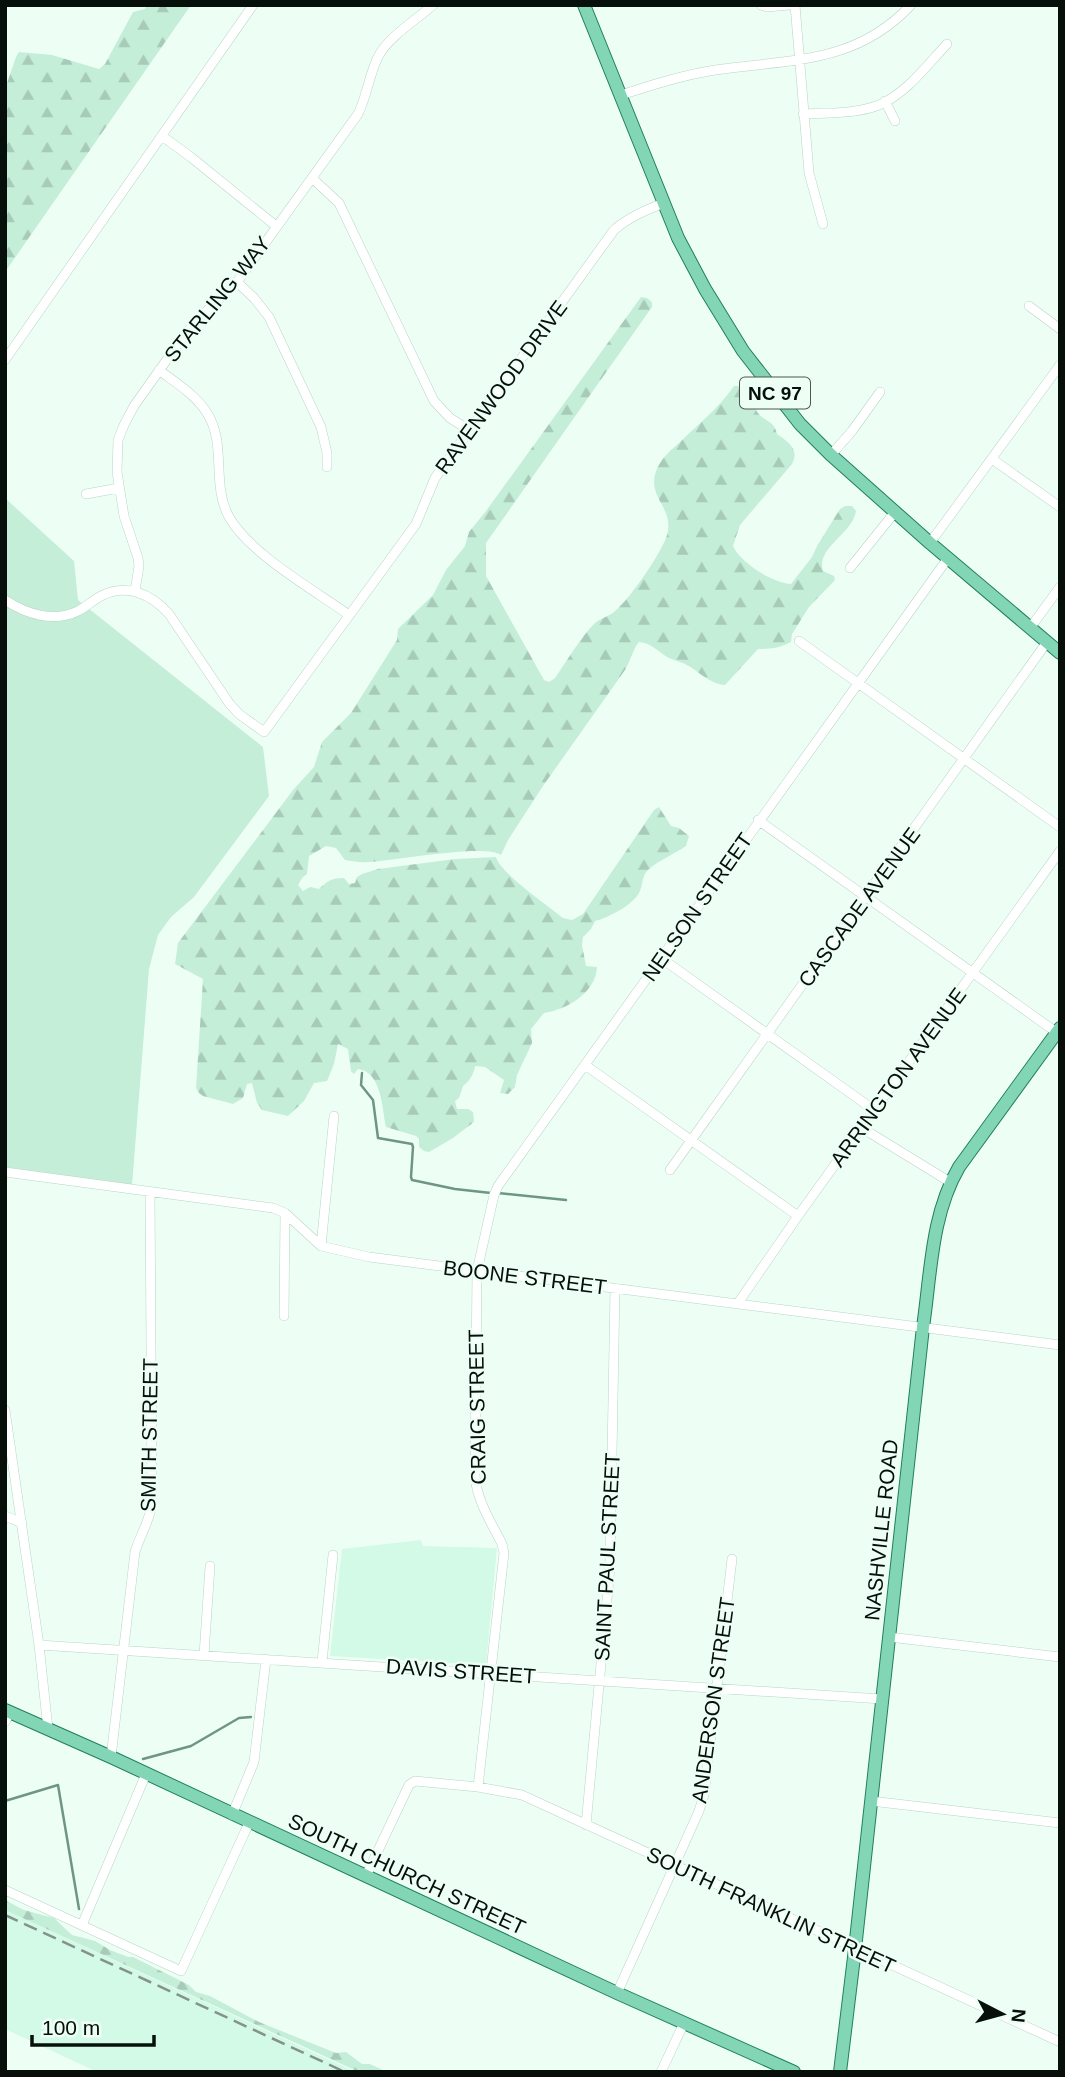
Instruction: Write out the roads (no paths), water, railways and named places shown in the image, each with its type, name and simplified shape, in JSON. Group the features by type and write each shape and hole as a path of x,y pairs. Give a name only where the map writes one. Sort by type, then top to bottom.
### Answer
{"main road":[{"name":"NC 97","path":"583,5 693,269 743,351 800,424 831,456 1060,653"},
{"name":"NASHVILLE ROAD","path":"840,2072 923,1327 937,1226 950,1182 971,1148 1058,1030"},
{"name":"SOUTH CHURCH STREET","path":"7,1714 111,1757 617,1993 794,2072"}],"street":[{"path":"5,359 253,5"},
{"name":"STARLING WAY","path":"135,591 138,558 118,488 117,457 121,432 134,406 195,322 237,282 358,114 384,47 433,5"},
{"path":"761,5 789,5"},
{"path":"795,5 809,173 823,224"},
{"path":"621,95 664,81 714,71 824,56 853,46 892,23 911,5"},
{"path":"803,114 854,110 878,105 904,88 947,44"},
{"path":"885,101 895,121"},
{"path":"162,136 276,226"},
{"path":"312,178 339,203 434,401 450,418 469,430"},
{"name":"RAVENWOOD DRIVE","path":"135,591 159,603 229,703 264,732 416,524 435,478 614,230 638,213 664,203"},
{"path":"237,282 269,317 321,427 327,467"},
{"path":"1029,306 1060,329"},
{"path":"930,543 1060,365"},
{"path":"159,370 197,400 207,412 216,438 219,486 223,502 238,529 259,551 349,615"},
{"path":"831,456 880,392"},
{"path":"992,459 1060,507"},
{"path":"86,494 118,488"},
{"path":"850,568 895,512"},
{"name":"NELSON STREET","path":"477,1271 498,1186 947,558"},
{"path":"1030,628 1060,587"},
{"path":"5,600 30,614 61,616 76,612 103,595 116,591 135,591"},
{"path":"799,641 1060,827"},
{"name":"CASCADE AVENUE","path":"670,1170 1047,642"},
{"path":"758,820 972,973 1058,1030"},
{"name":"ARRINGTON AVENUE","path":"738,1303 1060,851"},
{"path":"661,958 874,1110"},
{"path":"585,1065 798,1216"},
{"path":"321,1246 334,1116"},
{"path":"862,1128 950,1182"},
{"path":"5,1172 273,1209 285,1213 284,1316"},
{"name":"SMITH STREET","path":"111,1757 135,1552 138,1540 151,1516 152,1503 150,1192"},
{"name":"BOONE STREET","path":"285,1213 321,1246 369,1257 1060,1345"},
{"name":"CRAIG STREET","path":"477,1271 475,1486 502,1544 503,1553 478,1787"},
{"name":"SAINT PAUL STREET","path":"586,1825 610,1567 615,1288"},
{"path":"5,1410 39,1645 48,1729"},
{"path":"5,1468 12,1454"},
{"path":"5,1516 22,1523"},
{"path":"322,1662 333,1555"},
{"name":"ANDERSON STREET","path":"617,1993 694,1823 704,1795 732,1559"},
{"path":"204,1656 210,1566"},
{"path":"889,1637 1060,1657"},
{"name":"DAVIS STREET","path":"39,1645 883,1699"},
{"path":"232,1815 254,1762 266,1659"},
{"path":"82,1925 146,1774"},
{"name":"SOUTH FRANKLIN STREET","path":"366,1876 409,1784 425,1781 478,1787 522,1796 1060,2042"},
{"path":"871,1801 1060,1824"},
{"path":"5,1890 181,1971 249,1823"},
{"path":"661,2072 684,2022"}],"waterway":[{"path":"362,1073 361,1085 373,1100 378,1138 412,1144 412,1180 491,1193"},
{"path":"498,1193 566,1200"},
{"path":"143,1759 191,1746 239,1718 251,1717"},
{"path":"5,1801 58,1785 79,1909"}],"railway":[{"path":"5,1915 345,2072"}]}
